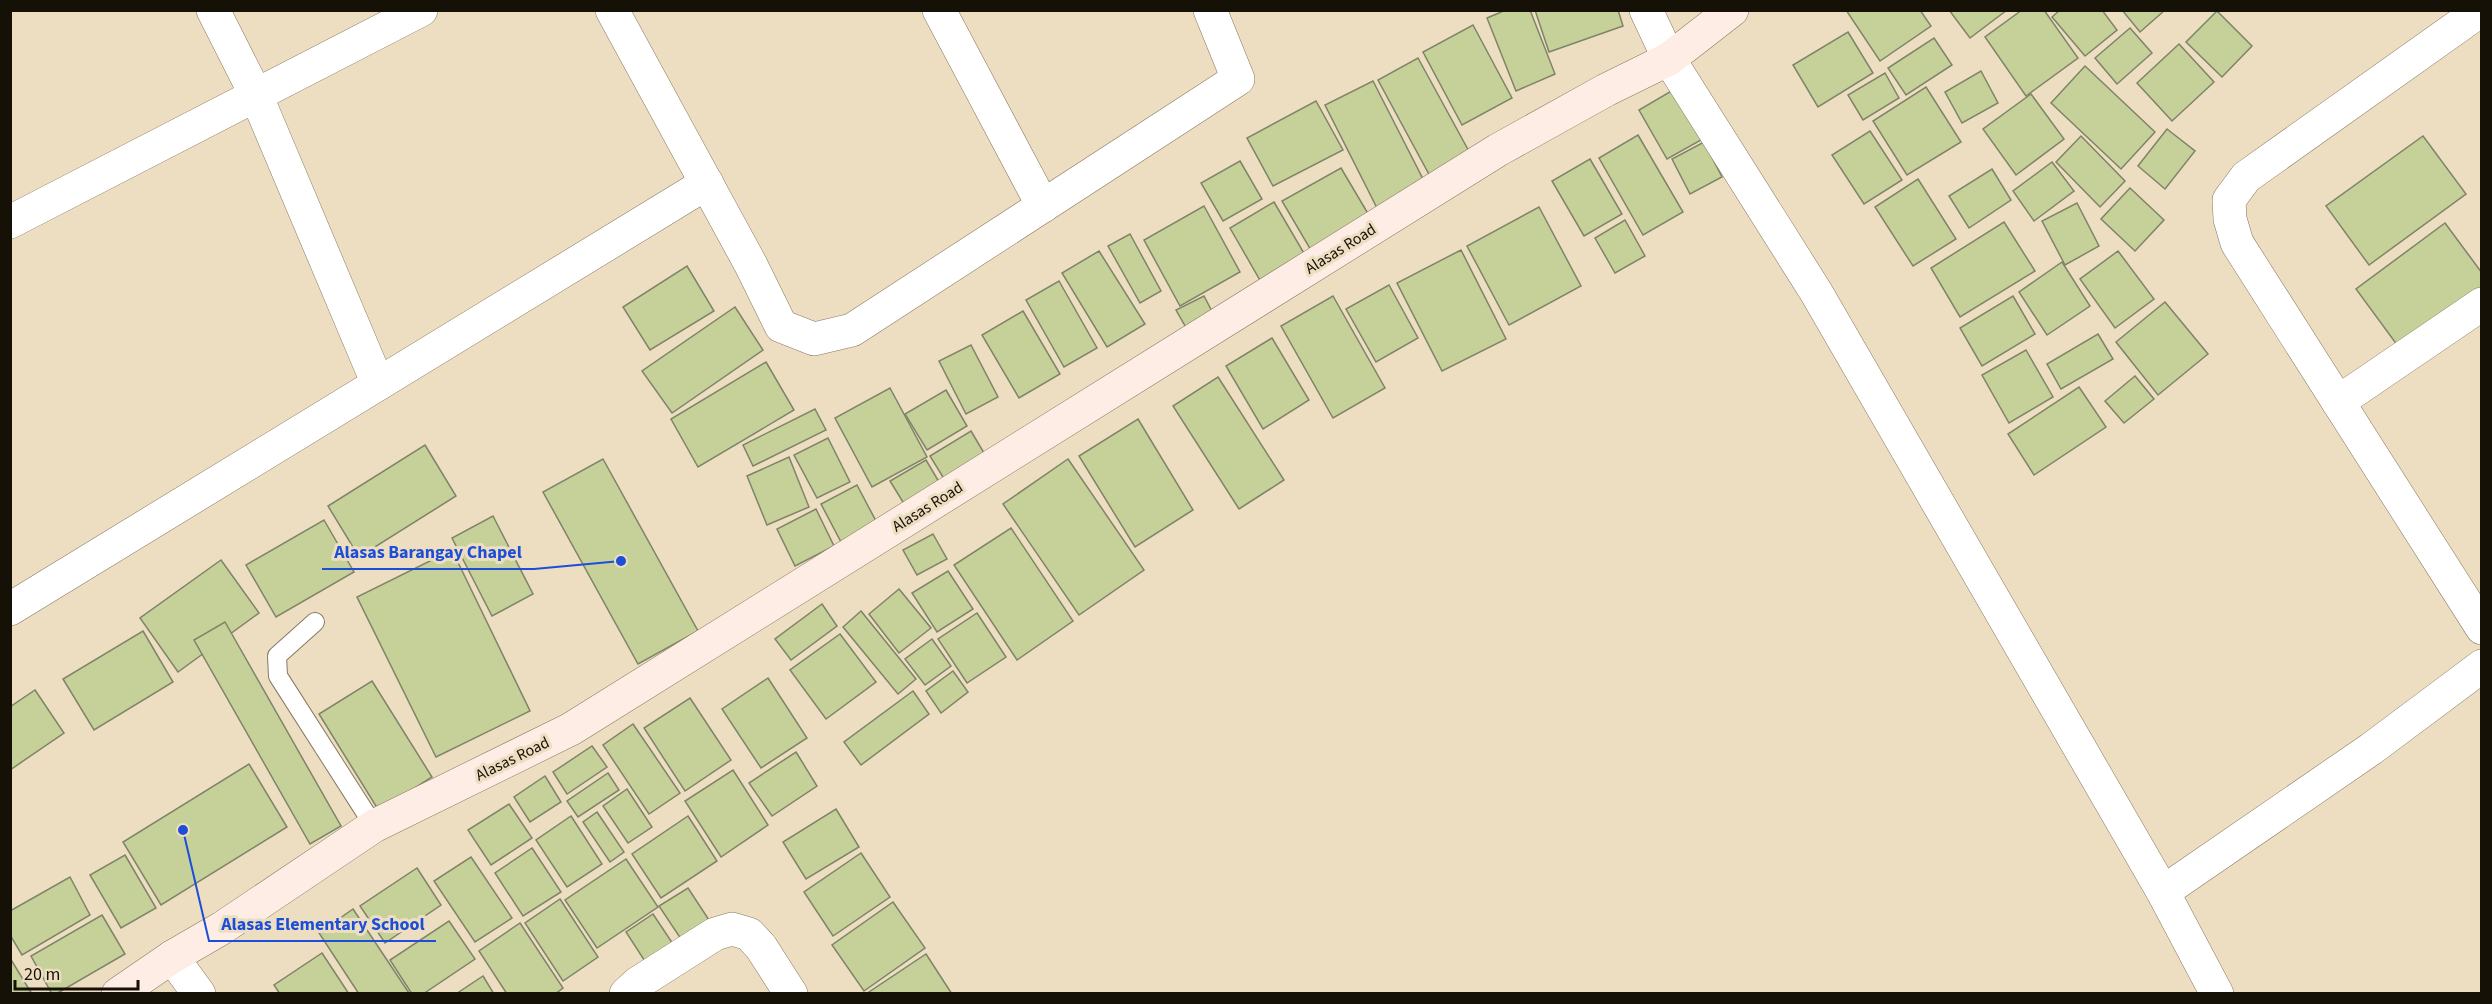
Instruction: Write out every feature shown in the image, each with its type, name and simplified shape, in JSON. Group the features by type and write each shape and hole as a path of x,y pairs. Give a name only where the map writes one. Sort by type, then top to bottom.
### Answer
{"street":[{"path":"213,10 256,95 378,384"},
{"path":"10,222 421,10"},
{"path":"612,10 752,265 781,326 814,339 852,330 1238,79 1210,10"},
{"path":"939,10 1043,206"},
{"path":"1646,10 1669,59 1816,292 2163,892 2217,993"},
{"name":"Alasas Road","path":"118,993 172,957 222,928 374,826 571,729 1498,150 1606,90 1669,59 1732,10"},
{"path":"2481,10 2246,177 2229,200 2230,219 2237,243 2481,628"},
{"path":"10,609 707,183"},
{"path":"2338,402 2481,304"},
{"path":"2163,892 2371,749 2481,666"},
{"path":"626,993 716,934 732,928 749,934 761,947 791,993"},
{"path":"172,957 199,993"}],"lane":[{"path":"315,621 277,656 278,676 374,826"}],"building":[{"path":"1506,10 1530,10 1555,74 1516,91 1487,18"},
{"path":"1535,10 1618,10 1623,26 1549,52"},
{"path":"1846,10 1920,10 1931,26 1880,61"},
{"path":"1949,10 2007,10 1970,38"},
{"path":"2022,10 2044,10 2078,58 2026,96 1985,37"},
{"path":"2060,10 2102,10 2117,30 2085,56 2052,17"},
{"path":"2122,10 2165,10 2140,32"},
{"path":"2217,11 2252,46 2222,77 2186,42"},
{"path":"1473,25 1512,98 1462,125 1423,52"},
{"path":"2130,28 2152,53 2117,84 2095,58"},
{"path":"1848,32 1873,73 1818,107 1793,65"},
{"path":"1934,38 1952,65 1906,95 1888,68"},
{"path":"2179,44 2214,82 2172,121 2137,83"},
{"path":"1418,58 1471,155 1431,178 1378,80"},
{"path":"2085,66 2155,132 2121,169 2051,103"},
{"path":"1981,71 1998,103 1962,123 1945,92"},
{"path":"1885,73 1899,98 1863,120 1848,95"},
{"path":"1373,81 1425,183 1377,208 1325,105"},
{"path":"1926,87 1961,142 1907,175 1873,121"},
{"path":"1673,90 1701,140 1667,159 1639,110"},
{"path":"2031,94 2064,139 2016,175 1983,129"},
{"path":"1316,101 1343,150 1273,186 1247,138"},
{"path":"2167,129 2195,151 2165,189 2138,166"},
{"path":"1870,131 1902,180 1864,204 1832,155"},
{"path":"1638,135 1683,212 1643,235 1599,158"},
{"path":"2081,136 2125,181 2100,207 2056,162"},
{"path":"2423,136 2466,194 2369,265 2326,206"},
{"path":"1704,142 1722,177 1690,194 1672,159"},
{"path":"1590,159 1622,214 1584,236 1552,181"},
{"path":"1240,161 1262,199 1223,221 1201,183"},
{"path":"2052,162 2074,191 2034,221 2013,191"},
{"path":"1341,168 1373,222 1315,257 1282,201"},
{"path":"1992,169 2011,200 1969,228 1949,196"},
{"path":"1918,179 1956,239 1913,266 1875,207"},
{"path":"2130,188 2164,220 2135,251 2101,219"},
{"path":"1274,202 1305,255 1261,282 1230,228"},
{"path":"2077,203 2099,246 2065,265 2042,221"},
{"path":"1204,206 1240,272 1180,306 1144,240"},
{"path":"1539,207 1581,286 1509,325 1467,246"},
{"path":"1625,220 1645,256 1615,273 1595,238"},
{"path":"2004,222 2035,271 1960,317 1931,268"},
{"path":"2445,223 2482,273 2482,295 2403,353 2356,289"},
{"path":"1130,234 1161,291 1140,303 1108,246"},
{"path":"1461,250 1506,339 1442,371 1397,283"},
{"path":"1099,251 1145,324 1107,347 1062,273"},
{"path":"2118,251 2154,299 2115,328 2080,279"},
{"path":"2062,262 2090,306 2047,335 2019,292"},
{"path":"687,266 714,311 650,350 623,307"},
{"path":"1059,281 1097,348 1064,367 1026,300"},
{"path":"1389,285 1418,338 1376,362 1346,309"},
{"path":"1204,296 1215,317 1188,331 1176,310"},
{"path":"1333,296 1385,388 1333,418 1281,326"},
{"path":"2013,296 2035,334 1982,366 1960,328"},
{"path":"2165,302 2208,354 2158,395 2116,342"},
{"path":"735,307 763,350 672,413 642,371"},
{"path":"1023,311 1060,374 1019,398 982,335"},
{"path":"2098,334 2113,359 2061,389 2047,364"},
{"path":"1272,338 1309,400 1263,429 1226,366"},
{"path":"971,345 998,397 966,414 939,361"},
{"path":"2026,350 2053,397 2009,423 1982,375"},
{"path":"766,362 794,410 698,467 671,419"},
{"path":"2135,376 2154,399 2124,423 2105,401"},
{"path":"1218,377 1284,480 1239,509 1173,406"},
{"path":"2079,387 2106,427 2034,475 2008,434"},
{"path":"890,388 927,457 872,487 835,418"},
{"path":"946,390 967,426 927,450 905,414"},
{"path":"815,409 826,430 753,466 743,445"},
{"path":"1138,419 1193,510 1135,547 1079,456"},
{"path":"971,431 987,458 946,482 930,456"},
{"path":"828,438 850,482 817,498 794,455"},
{"path":"425,445 456,496 359,557 328,506"},
{"path":"789,457 809,507 767,525 747,476"},
{"path":"603,459 698,631 638,664 543,492"},
{"path":"1068,459 1144,570 1079,615 1003,504"},
{"path":"926,460 942,487 906,507 890,481"},
{"path":"857,485 877,523 841,542 821,504"},
{"path":"816,509 834,546 795,566 777,529"},
{"path":"493,516 533,594 492,616 452,538"},
{"path":"324,520 354,572 276,617 246,565"},
{"path":"1011,528 1073,621 1017,660 954,565"},
{"path":"933,534 947,559 917,575 903,550"},
{"path":"452,550 530,711 436,757 357,597"},
{"path":"221,560 259,613 178,672 140,618"},
{"path":"948,571 973,609 937,632 912,593"},
{"path":"899,589 931,628 899,653 869,614"},
{"path":"822,604 837,626 791,660 775,639"},
{"path":"861,611 916,679 898,694 843,627"},
{"path":"977,613 1006,657 967,683 938,639"},
{"path":"225,622 341,826 310,844 194,640"},
{"path":"143,631 173,682 94,730 63,679"},
{"path":"840,634 876,682 826,719 790,670"},
{"path":"932,639 951,666 925,685 905,659"},
{"path":"953,671 968,692 941,713 926,691"},
{"path":"768,678 807,738 761,768 722,709"},
{"path":"372,681 432,777 379,811 319,714"},
{"path":"35,690 64,733 10,770 10,707"},
{"path":"913,691 929,714 861,765 844,742"},
{"path":"690,698 731,760 685,791 644,728"},
{"path":"633,724 680,793 649,814 603,745"},
{"path":"592,746 607,767 567,794 553,772"},
{"path":"796,752 817,786 772,816 749,783"},
{"path":"249,764 287,827 161,905 123,842"},
{"path":"733,770 768,825 721,857 685,801"},
{"path":"608,773 619,790 578,817 567,801"},
{"path":"545,776 561,802 530,822 514,797"},
{"path":"627,789 652,827 628,843 603,806"},
{"path":"509,804 532,838 491,865 468,830"},
{"path":"836,809 859,847 806,879 783,842"},
{"path":"597,812 624,852 610,862 583,822"},
{"path":"571,816 602,864 567,887 536,840"},
{"path":"688,816 717,861 661,898 632,854"},
{"path":"532,848 561,892 523,916 495,873"},
{"path":"861,853 890,897 833,936 804,892"},
{"path":"125,855 156,908 121,928 90,875"},
{"path":"471,857 512,918 475,942 434,881"},
{"path":"626,859 658,907 597,948 565,900"},
{"path":"417,868 441,905 385,943 360,906"},
{"path":"70,877 90,915 22,955 10,935 10,911"},
{"path":"688,888 711,923 683,942 659,906"},
{"path":"560,899 598,957 563,981 525,923"},
{"path":"893,902 925,948 864,991 832,945"},
{"path":"353,909 409,994 359,994 319,933"},
{"path":"653,914 675,947 648,966 626,932"},
{"path":"102,915 125,954 56,994 52,994 31,956"},
{"path":"449,921 475,959 423,994 412,994 390,960"},
{"path":"520,923 563,988 555,994 507,994 479,951"},
{"path":"322,953 349,994 280,994 274,985"},
{"path":"926,954 952,994 866,994"},
{"path":"10,958 32,994 10,994"},
{"path":"483,976 494,994 456,994"}],"place":[{"name":"Alasas Barangay Chapel","path":"621,561"},
{"name":"Alasas Elementary School","path":"183,830"}]}
